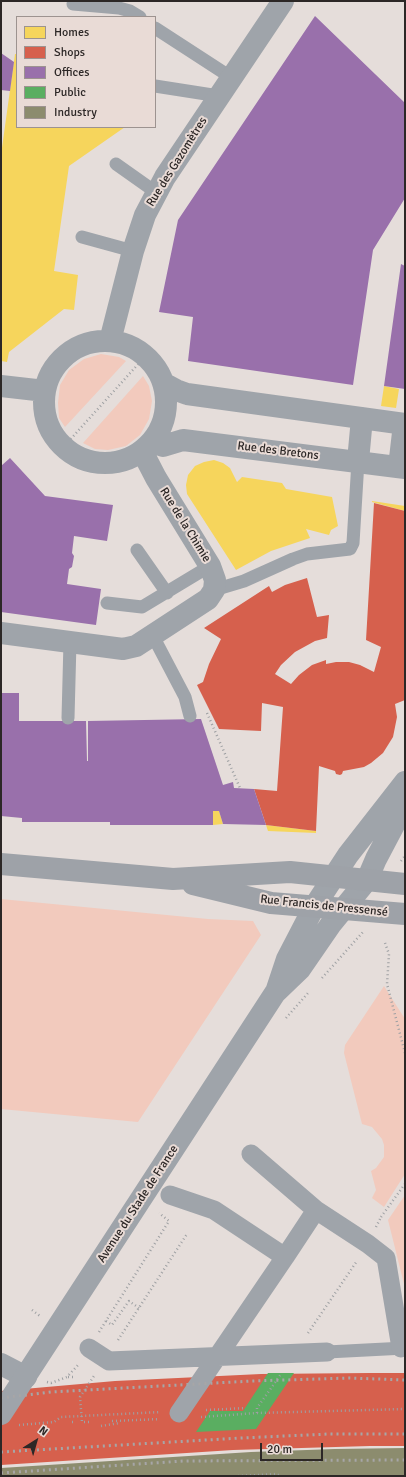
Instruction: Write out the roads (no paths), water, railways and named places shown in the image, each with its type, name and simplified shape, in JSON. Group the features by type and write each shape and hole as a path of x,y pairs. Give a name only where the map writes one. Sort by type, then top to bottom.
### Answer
{"main road":[{"name":"Rue Francis de Pressensé","path":"1,864 172,879 290,872 399,883"},
{"name":"Rue Francis de Pressensé","path":"172,879 271,903 405,914"}],"street":[{"name":"Rue des Gazomètres","path":"110,341 133,251 145,215 165,177 283,1"},
{"path":"110,341 134,348 145,356 156,368 163,383 166,404 163,424 147,447 123,461 102,464 81,459 62,447 51,431 44,411 45,391 49,377 57,364 80,346 95,342 110,341"},
{"path":"163,383 187,394 404,424 402,468"},
{"path":"1,386 45,391"},
{"path":"358,461 362,418"},
{"name":"Rue des Bretons","path":"147,447 163,446 183,440 358,461 402,468"},
{"name":"Rue de la Chimie","path":"147,447 156,478 210,566 215,580 211,595"},
{"path":"1,633 123,649 136,646 153,636 211,595"},
{"name":"Avenue du Stade de France","path":"275,993 287,959 314,907 333,876 405,782"},
{"name":"Avenue du Stade de France","path":"9,1420 26,1376 275,993 300,969 367,880 376,859 405,804"},
{"path":"251,1154 316,1210 368,1244 386,1258 403,1348"},
{"path":"170,1195 214,1210 285,1257"},
{"path":"179,1413 316,1210"},
{"path":"89,1348 109,1361 326,1352"},
{"path":"1,1364 26,1376"}],"lane":[{"path":"74,4 119,8 130,11 138,16"},
{"path":"156,31 232,78"},
{"path":"156,86 219,96"},
{"path":"116,164 157,193"},
{"path":"82,237 133,251"},
{"path":"211,595 293,558 307,554 350,549 353,542 358,461"},
{"path":"137,550 167,593"},
{"path":"107,603 142,607 210,566"},
{"path":"153,636 185,697 190,716"},
{"path":"68,718 70,642"},
{"path":"326,1352 403,1348"}],"railway":[{"path":"1,1398 51,1392 252,1381 349,1378 405,1380"},
{"path":"1,1452 329,1434 405,1434"},
{"path":"1,1473 184,1461 405,1460"}]}
